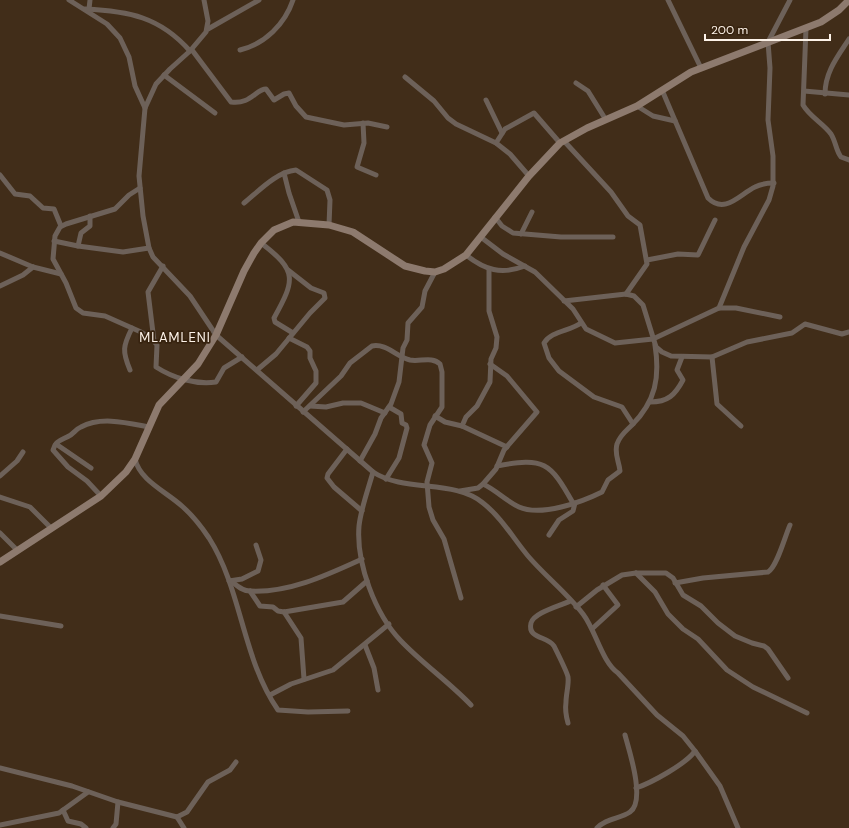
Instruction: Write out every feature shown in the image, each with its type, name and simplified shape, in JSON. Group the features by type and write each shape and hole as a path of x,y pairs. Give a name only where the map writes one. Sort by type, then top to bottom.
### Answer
{"main road":[{"path":"0,562 101,496 126,472 135,459 154,413 164,398 185,379 198,364 216,335 244,271 261,242 279,227 293,222 330,225 353,232 405,266 435,272 453,265 466,255 482,238 495,217 529,176 562,142 637,106 682,76 828,18 849,0"}],"street":[{"path":"69,0 87,9 107,24 120,38 129,57 135,86 145,108"},
{"path":"87,9 90,0"},
{"path":"204,0 208,29"},
{"path":"259,0 208,29 191,50 164,75 152,91 145,108 140,147 140,188 149,248 153,257 190,296 216,335 360,461 373,472 386,479 458,491 478,488 483,484 497,466 507,447 537,412 508,376 490,364"},
{"path":"240,50 258,43 273,32 293,0"},
{"path":"668,0 701,68"},
{"path":"719,308 744,248 769,200 774,183 773,156 768,120 770,68 768,42 790,0"},
{"path":"87,9 128,13 143,18 171,32 191,50 231,102 244,101 254,97 262,89 266,89 274,100 284,94 289,94 296,106 306,117 344,125 363,123 387,127"},
{"path":"806,28 803,104 805,108 831,134 841,157 849,160"},
{"path":"824,94 826,79 849,39"},
{"path":"164,75 215,113"},
{"path":"405,77 434,101 452,121 496,144 510,154 529,176"},
{"path":"576,83 588,91 606,120"},
{"path":"662,90 708,198 711,201 716,204 731,203 754,187 774,183"},
{"path":"804,91 824,94 849,95"},
{"path":"486,100 502,133"},
{"path":"637,106 654,116 675,121"},
{"path":"496,144 505,129 534,113 611,192 628,216 640,225 647,260 645,268 626,294"},
{"path":"363,123 364,143 357,167 376,175"},
{"path":"244,203 284,173 296,170 300,171 327,190 330,200 330,225"},
{"path":"284,173 299,222"},
{"path":"0,175 15,194 30,196 43,208 54,208 61,226"},
{"path":"140,188 115,209 61,226 54,241 53,259 76,308 80,312 105,316 147,335 154,341"},
{"path":"521,234 532,212"},
{"path":"78,246 81,234 90,227 90,216"},
{"path":"495,217 510,232 521,234 613,237"},
{"path":"647,260 678,254 698,255 715,220"},
{"path":"482,238 503,254 535,272 578,314 580,323 589,332 615,343 654,342 719,308 736,308 780,317"},
{"path":"54,241 122,252 149,248"},
{"path":"257,370 276,354 326,296 311,288 288,270 272,251 261,242"},
{"path":"0,253 33,267 61,274"},
{"path":"466,255 480,265 489,269 503,270 525,266"},
{"path":"162,266 148,292 154,341 156,346 156,367 185,379 202,383 216,382 224,368 242,357"},
{"path":"0,286 23,275 33,267"},
{"path":"462,426 466,417 477,406 490,382 490,364 497,341 489,311 489,269"},
{"path":"288,270 291,278 289,288 274,318 275,322 293,333"},
{"path":"360,461 389,407 399,382 403,348 407,340 408,323 422,307 425,291 435,272"},
{"path":"483,484 519,507 526,509 555,508 574,503 602,492 608,480 620,471 616,458 617,444 624,431 633,424 650,402 656,384 654,342 643,305 634,296 626,294 564,301"},
{"path":"580,323 570,329 549,337 544,343 545,349 559,371 594,397 622,407 633,424"},
{"path":"654,342 666,354 682,357 712,356 747,342 792,333 805,324 842,334 849,332"},
{"path":"130,370 123,351 132,328"},
{"path":"289,338 309,349 309,357 316,368 317,375 316,383 296,406"},
{"path":"303,412 341,376 350,363 372,346 385,348 402,358 432,360 440,364 442,372 442,407 430,425 424,445 432,463 427,487 430,513 444,539 461,598"},
{"path":"712,356 716,404 741,426"},
{"path":"650,402 669,399 673,395 683,380 677,370 682,357"},
{"path":"310,406 326,407 349,403 361,403 385,413"},
{"path":"386,479 399,458 407,428 406,425 402,423 401,414 389,407"},
{"path":"435,416 445,422 462,426 507,447"},
{"path":"101,496 87,481 61,461 53,450 56,444 81,427 93,422 102,421 149,426"},
{"path":"56,444 91,468"},
{"path":"347,449 328,474 327,478 334,487 362,511"},
{"path":"0,476 17,461 23,452"},
{"path":"135,459 140,473"},
{"path":"497,466 519,462 537,462 552,472 561,482 574,503 573,511 559,520 549,535"},
{"path":"126,472 132,471 140,473 183,507 198,522 220,558 230,581 257,670 280,711 348,711"},
{"path":"373,472 362,511 359,536 367,581 389,624 400,640 471,705"},
{"path":"458,491 482,502 497,515 528,555 576,607 592,628 610,667 618,673 657,715 683,736 695,751 720,786 738,828"},
{"path":"0,497 30,507 51,528"},
{"path":"675,583 703,578 768,572 774,566 781,544 790,525"},
{"path":"0,533 17,550"},
{"path":"230,581 251,576 260,568 262,560 256,545"},
{"path":"230,581 239,588 250,591 300,585 362,559"},
{"path":"576,607 603,585 622,575 636,573 666,573 670,575 683,594 701,606 718,623 735,636 764,646 788,678"},
{"path":"636,573 654,592 673,619 683,629 698,639 727,670 753,687 807,713"},
{"path":"250,591 260,606 273,607 278,611 284,612 342,603 367,581"},
{"path":"592,628 618,604 603,585"},
{"path":"568,723 566,710 567,675 552,644 546,639 537,637 532,631 531,624 532,620 543,612 570,601"},
{"path":"284,612 301,638 304,679"},
{"path":"0,616 61,626"},
{"path":"270,695 282,688 304,679 334,670 389,624"},
{"path":"365,645 374,668 378,690"},
{"path":"597,828 603,822 630,812 634,808 637,800 634,768 625,734"},
{"path":"636,788 650,782 685,761 695,751"},
{"path":"0,768 72,786 118,802 177,816 187,812 208,782 230,770 236,762"},
{"path":"0,825 52,815 63,810 88,792"},
{"path":"113,828 116,824 118,802"},
{"path":"63,810 68,821 81,824 86,828"},
{"path":"177,816 184,828"}],"district":[{"name":"MLAMLENI","path":"175,337"}]}
